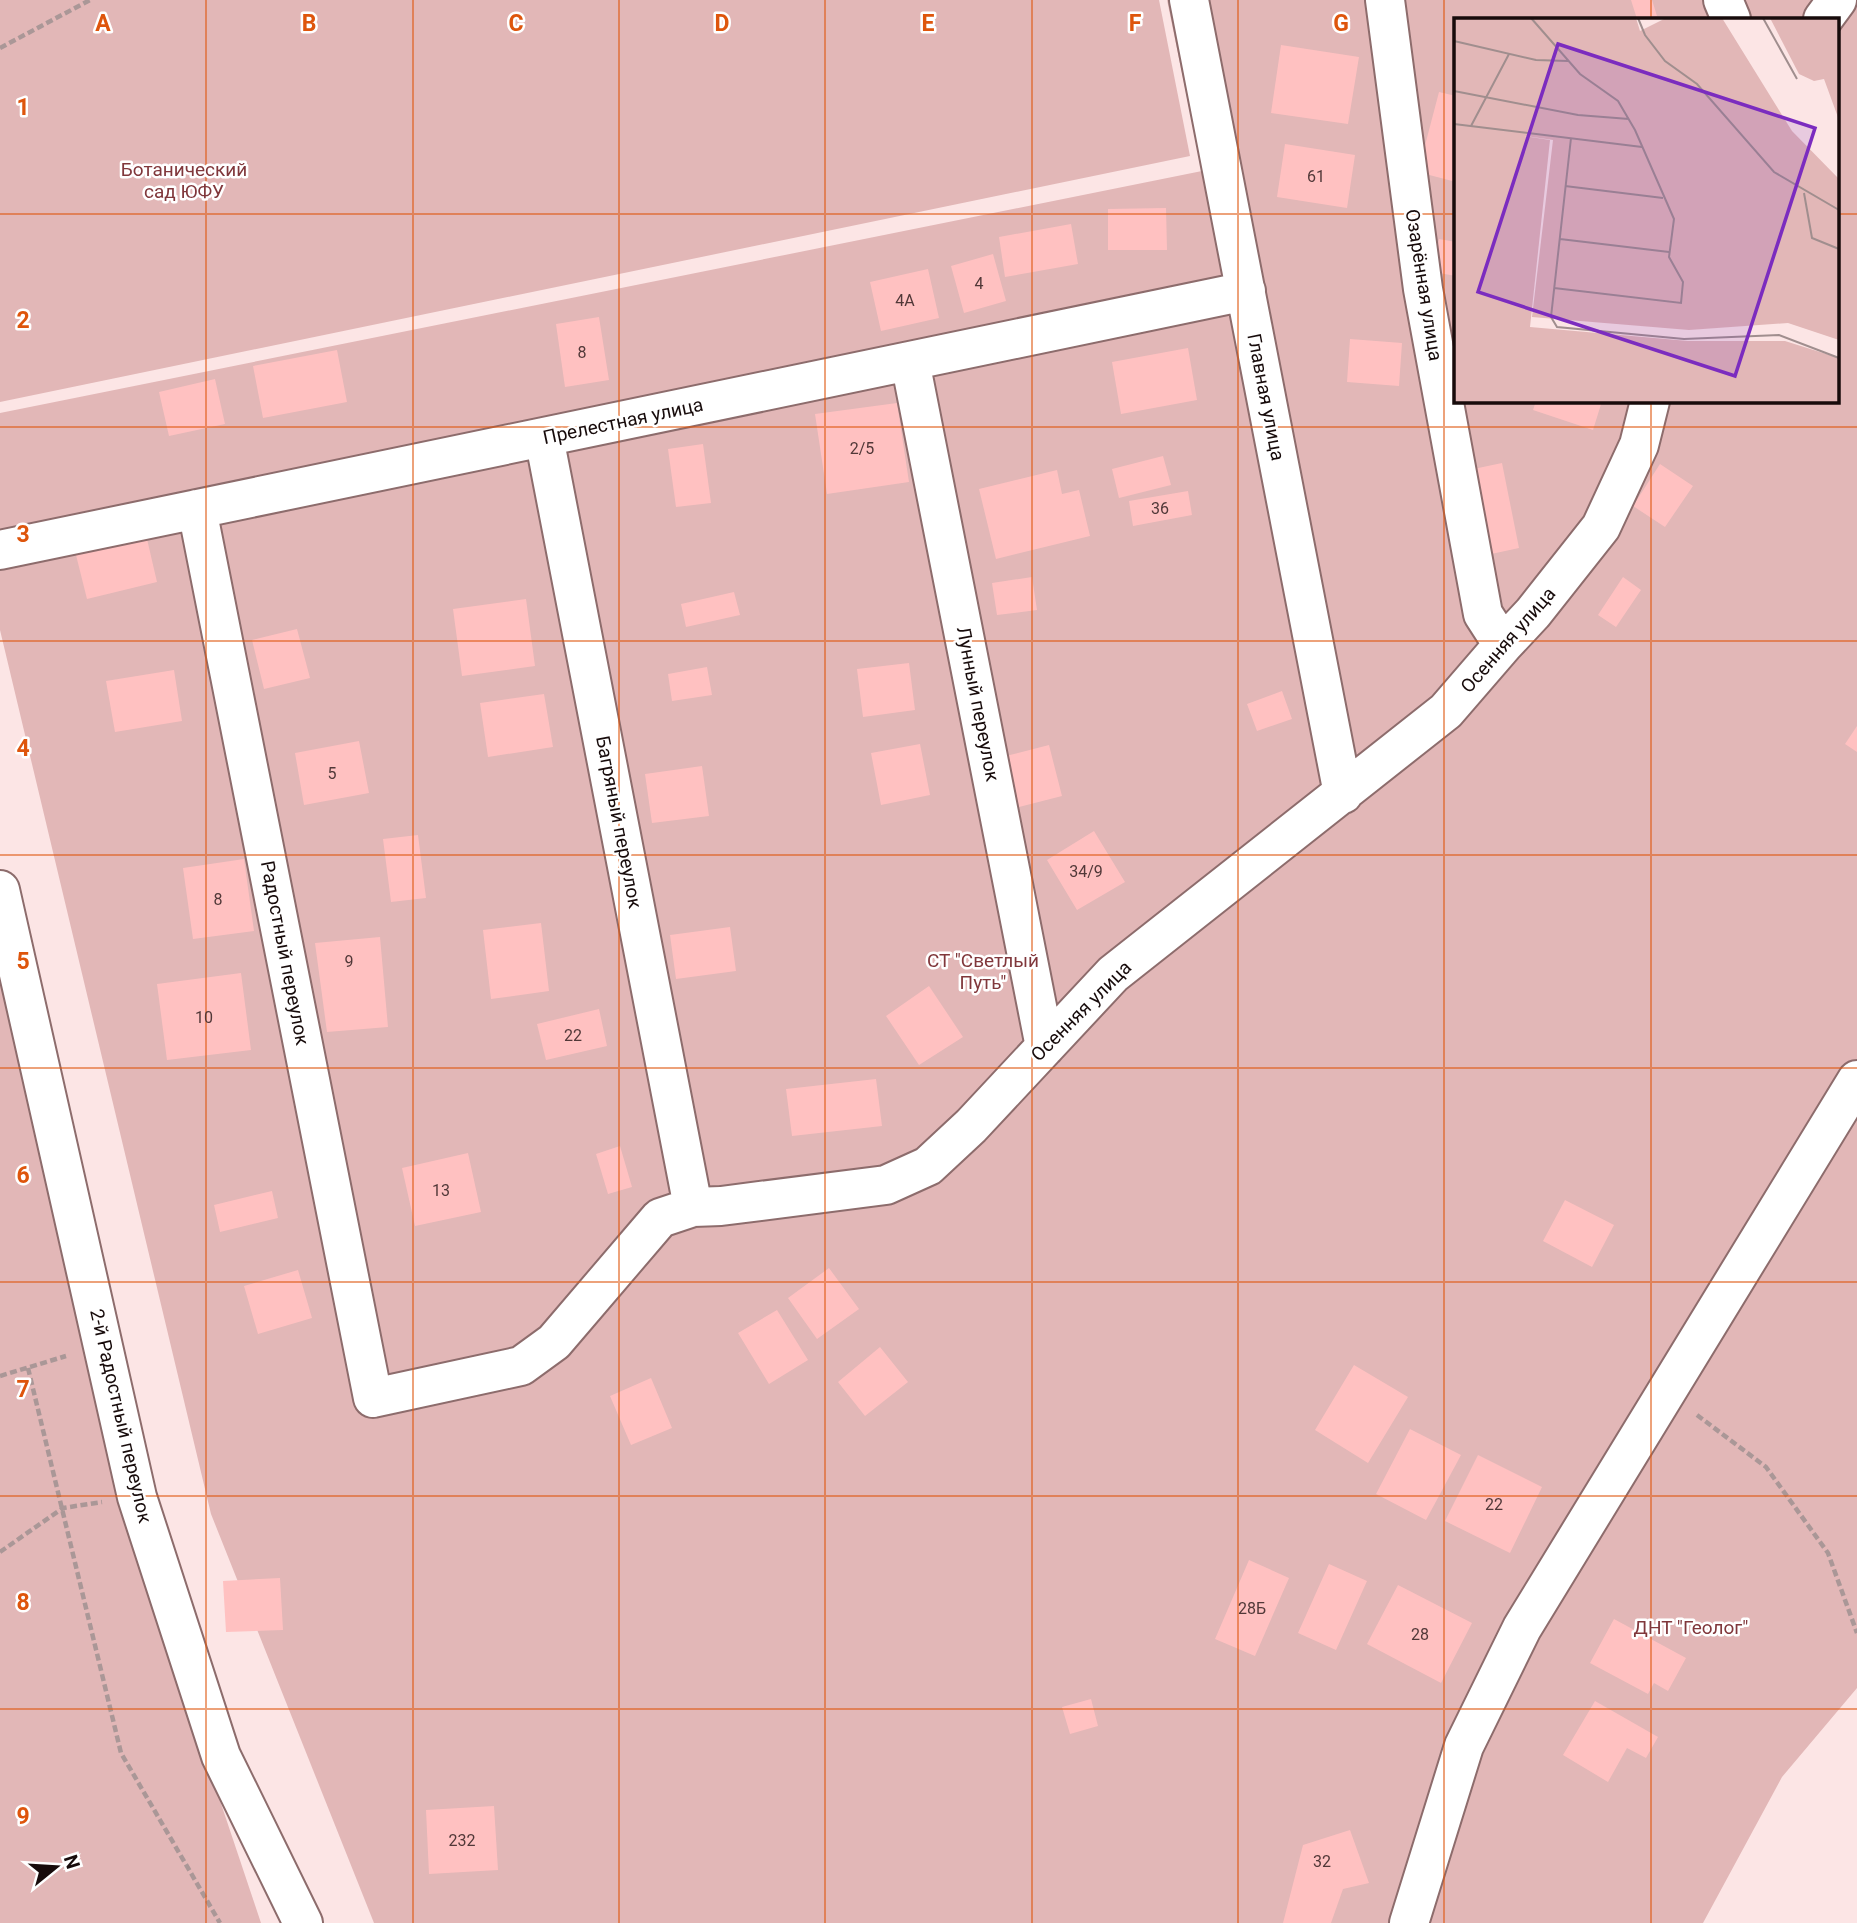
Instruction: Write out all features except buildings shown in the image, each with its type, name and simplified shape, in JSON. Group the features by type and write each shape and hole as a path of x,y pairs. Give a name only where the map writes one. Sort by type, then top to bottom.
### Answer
{"street":[{"name":"Главная улица","path":"1189,0 1343,794"},
{"name":"Озарённая улица","path":"1385,0 1423,289 1483,614 1503,645"},
{"path":"1723,0 1731,18"},
{"path":"1824,18 1837,0"},
{"name":"Прелестная улица","path":"0,550 1246,291"},
{"name":"Лунный переулок","path":"910,361 1045,1047"},
{"name":"Осенняя улица","path":"373,1398 521,1366 554,1342 660,1218 693,1207 721,1206 886,1185 928,1166 971,1126 1113,974 1446,711 1533,613 1601,527 1639,445 1650,402"},
{"name":"Багряный переулок","path":"544,437 693,1207"},
{"name":"Радостный переулок","path":"197,509 373,1398"},
{"name":"2-й Радостный переулок","path":"0,890 137,1497 221,1756 303,1923"},
{"path":"1409,1923 1464,1746 1522,1628 1857,1080"}],"path":[{"path":"0,48 90,0"},
{"path":"0,1376 28,1368 121,1753 220,1923"},
{"path":"1666,1391 1766,1467 1828,1553 1857,1633"},
{"path":"0,1552 63,1508 137,1497"}],"green space":[{"name":"Ботанический сад ЮФУ","path":"0,0 1159,0 1190,156 0,402"},
{"name":"СТ \"Светлый Путь\"","path":"1167,0 1857,0 1857,1688 1782,1777 1703,1923 374,1923 211,1514 0,630 0,413 1202,171"},
{"path":"0,963 131,1535 261,1923 0,1923"}],"park label":[{"name":"ДНТ \"Геолог\"","path":"1691,1627"}]}
